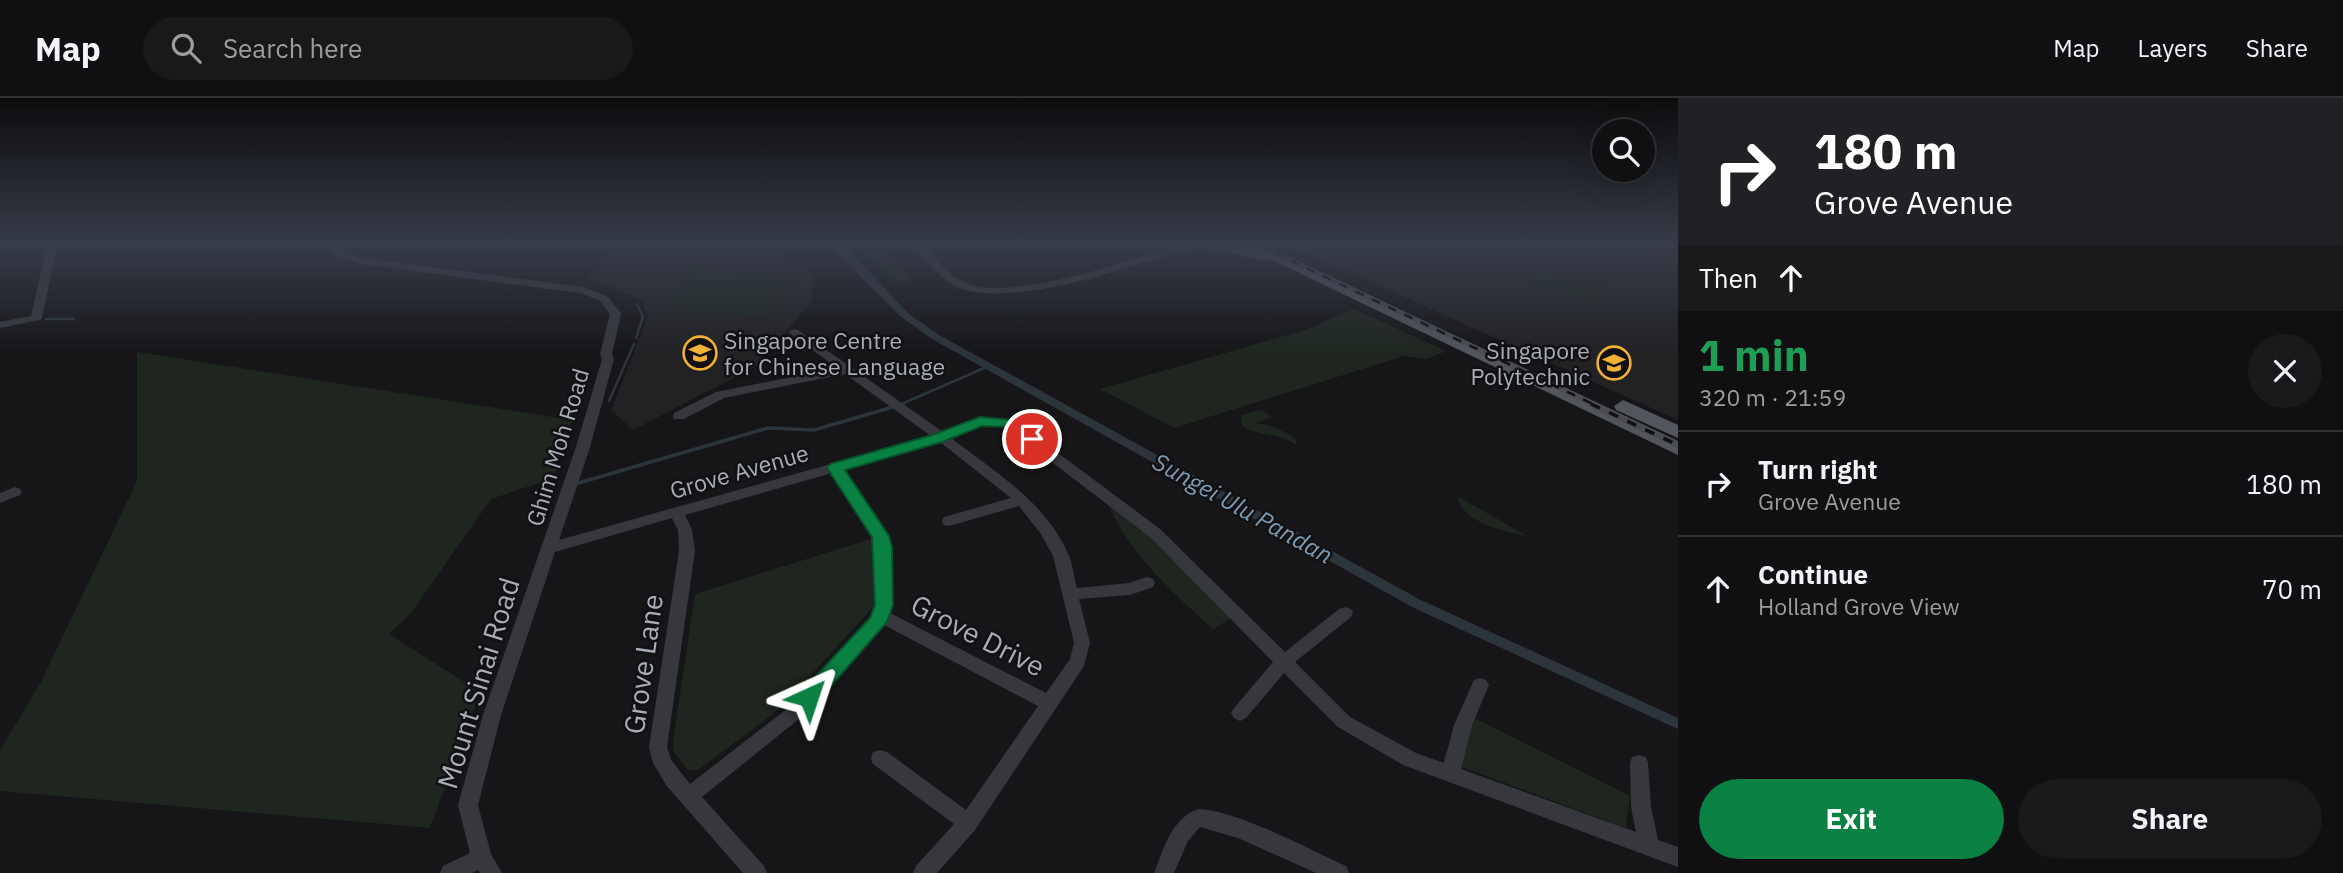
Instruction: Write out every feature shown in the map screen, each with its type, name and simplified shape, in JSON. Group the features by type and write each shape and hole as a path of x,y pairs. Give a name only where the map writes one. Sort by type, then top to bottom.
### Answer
{"main road":[{"path":"1328,281 1602,405 1627,408 1624,415 1632,424 1677,443"},
{"path":"1351,281 1677,443"}],"street":[{"path":"0,325 36,318 44,281"},
{"name":"Ghim Moh Road","path":"549,548 608,359 614,354 625,314 620,304 602,290 563,281"},
{"path":"955,281 970,288 985,290 1048,281"},
{"path":"966,281 982,286 1044,281"},
{"name":"Grove Drive","path":"794,332 941,437 1022,500 1056,544 1072,594 1081,652 968,823 923,873"},
{"path":"679,416 720,395 846,370"},
{"name":"Grove Avenue","path":"549,548 835,468 941,437 980,422 997,421 1020,428 1076,476 1155,533 1235,616 1344,722 1410,759 1678,857"},
{"path":"689,796 794,713 882,616 884,558 881,536 835,468"},
{"path":"0,498 15,492"},
{"path":"948,521 1022,500"},
{"name":"Grove Lane","path":"677,513 685,530 687,551 658,747 662,763 757,873"},
{"name":"Mount Sinai Road","path":"487,866 468,805 492,715 549,548"},
{"path":"1072,594 1130,589 1147,583"},
{"path":"1240,713 1284,662 1345,613"},
{"name":"Grove Drive","path":"882,616 1049,703"},
{"path":"1451,773 1463,725 1480,685"},
{"path":"880,758 968,823"},
{"path":"1639,763 1641,807 1650,848"},
{"path":"1164,873 1186,827 1199,818 1209,818 1256,836 1339,873"},
{"path":"450,873 487,866"}],"shaded area":[{"name":"Singapore Centre for Chinese Language","path":"594,281 813,281 812,301 755,367 633,430 611,410 648,316 640,299"},
{"path":"683,281 800,281 776,320 666,306"},
{"name":"Singapore Polytechnic","path":"1369,281 1678,281 1678,420"},
{"path":"1527,281 1584,281 1610,290 1592,304"},
{"path":"1354,309 1446,351 1427,359 1404,356 1174,428 1100,389 1305,330"},
{"path":"137,352 572,420 554,478 491,499 411,613 389,634 480,692 430,828 0,791 0,750 40,684 137,481"},
{"path":"1262,410 1272,417 1255,423 1275,427 1296,439 1296,445 1242,426 1241,415"},
{"path":"1457,496 1525,536 1506,532 1474,519 1460,505"},
{"path":"1105,497 1155,533 1235,616 1213,629 1151,569 1125,535"},
{"path":"871,539 874,543 875,605 781,708 698,770 688,770 673,751 673,741 695,594"},
{"path":"1464,713 1630,796 1626,828 1443,760"}],"water":[{"name":"Sungei Ulu Pandan","path":"865,281 878,281 909,314 939,335 1419,599 1678,718 1678,729 1414,608 932,339 900,316"}],"waterway":[{"path":"636,338 643,317 637,304"},
{"path":"46,319 74,319"},
{"path":"609,401 634,344"},
{"path":"899,405 989,366"},
{"path":"575,484 768,428 814,430 903,404"}],"railway":[{"path":"1334,281 1595,405"},
{"path":"1591,404 1678,445"}],"place":[{"name":"Singapore Centre for Chinese Language","path":"700,353"},
{"name":"Singapore Polytechnic","path":"1614,363"}],"route":[{"path":"809,697 882,616 884,605 884,547 881,536 835,468 937,439 980,422 1009,423 1020,428 1032,439"}]}
